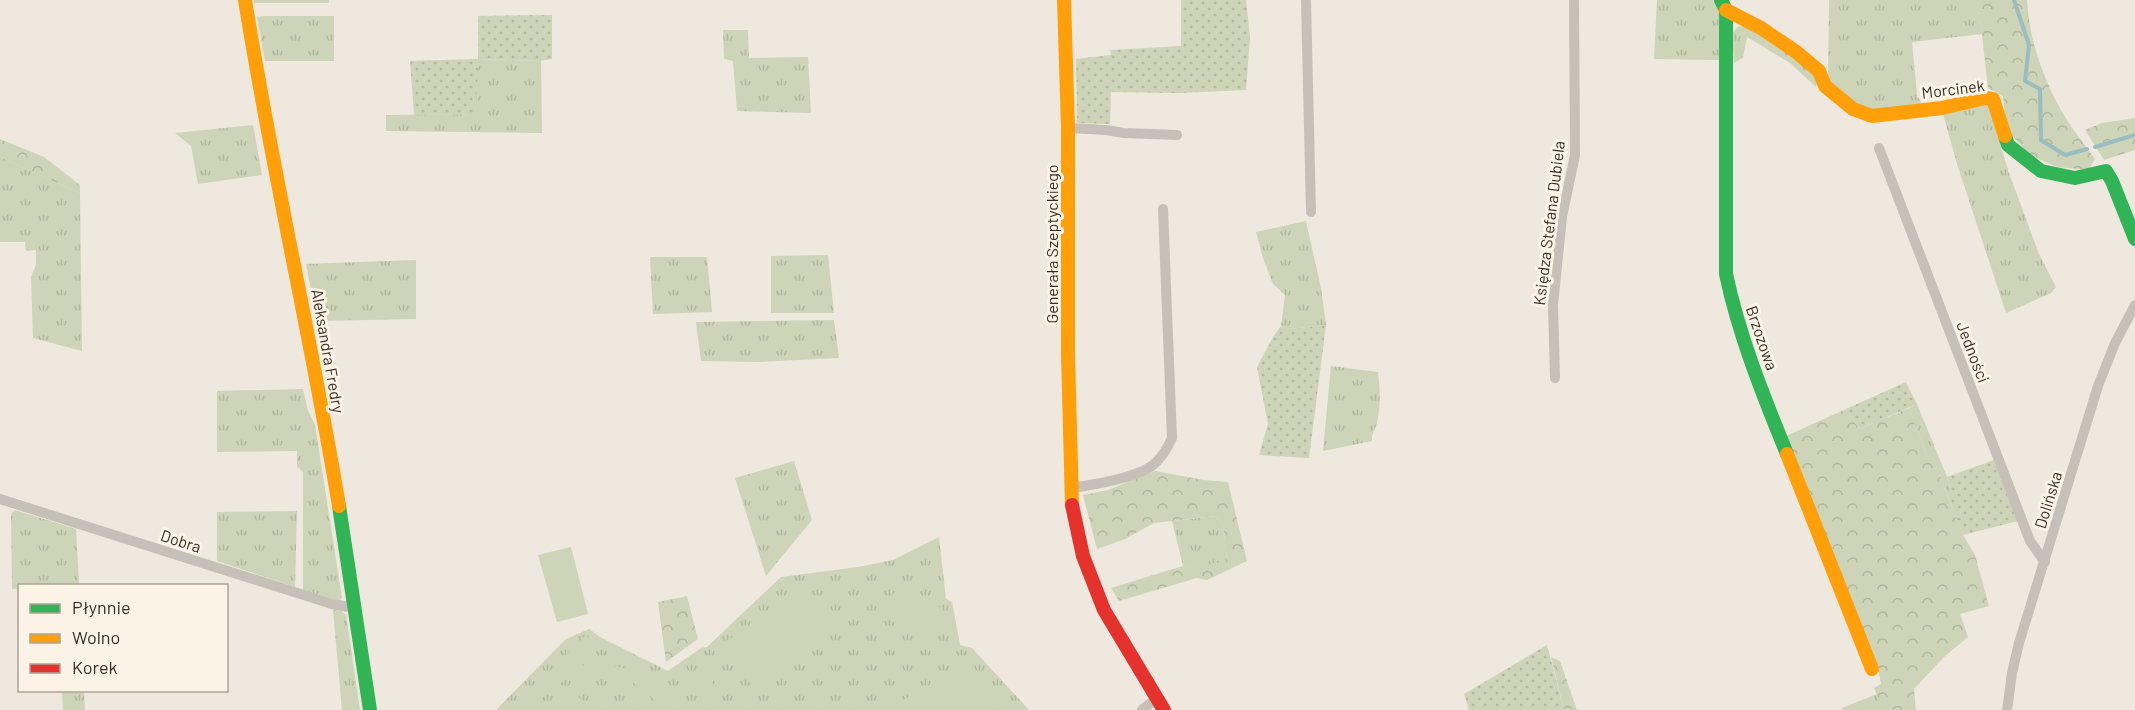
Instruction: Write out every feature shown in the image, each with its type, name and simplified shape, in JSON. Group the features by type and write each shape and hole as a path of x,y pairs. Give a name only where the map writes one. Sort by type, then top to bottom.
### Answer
{"street":[{"name":"Aleksandra Fredry","path":"245,0 312,351 370,710"},
{"name":"Generała Szeptyckiego","path":"1064,0 1068,128 1068,355 1071,501 1083,555 1104,610 1160,704"},
{"path":"1306,0 1311,212"},
{"name":"Księdza Stefana Dubiela","path":"1555,378 1552,305 1562,218 1575,154 1574,0"},
{"name":"Morcinek","path":"1723,5 1795,51 1819,71 1825,86 1853,109 1872,116 1942,108 1985,98 1993,99 2008,145 2042,171 2075,178 2106,171 2135,239"},
{"name":"Brzozowa","path":"1723,5 1727,173 1725,248 1726,274 1732,303 1745,345 1784,447 1872,669"},
{"path":"1068,128 1177,135"},
{"name":"Jedności","path":"1879,148 2030,541 2045,562"},
{"path":"1071,488 1107,482 1152,467 1165,454 1172,438 1163,209"},
{"name":"Dolińska","path":"2007,710 2017,653 2098,386 2115,343 2135,305"},
{"name":"Dobra","path":"0,499 332,604 354,608"},
{"path":"1142,710 1160,704"}],"green space":[{"path":"254,0 329,0 329,3 254,3"},
{"path":"1181,0 1246,0 1250,37 1246,90 1178,93 1111,92 1110,124 1077,123 1076,59 1111,55 1110,50 1181,46"},
{"path":"1657,0 1715,0 1721,17 1720,60 1654,59"},
{"path":"1829,0 1978,0 1982,34 1912,42 1917,95 1922,104 1887,110 1866,109 1850,101 1828,80"},
{"path":"1978,0 2027,0 2030,28 2048,84 2073,129 2095,159 2088,170 2057,167 2030,155 2007,130 2003,96 1988,88"},
{"path":"552,15 552,59 540,61 479,59 475,114 414,115 410,61 478,59 478,16"},
{"path":"334,16 334,61 265,61 257,17"},
{"path":"1747,25 1808,67 1818,81 1816,87 1790,63 1747,37 1743,58 1734,63 1732,33 1738,27"},
{"path":"723,30 748,30 749,58 808,57 811,113 737,111 733,61 724,59"},
{"path":"478,59 541,61 542,133 386,131 386,115 475,114"},
{"path":"1988,102 2000,135 2000,144 2009,173 2039,254 2056,287 2051,293 2006,313 1943,114"},
{"path":"2135,118 2135,150 2104,160 2085,130 2102,123"},
{"path":"253,125 262,175 198,184 191,146 175,133"},
{"path":"0,139 44,157 80,185 80,193 0,157"},
{"path":"0,157 80,193 82,351 33,338 31,277 36,265 36,250 26,251 25,242 0,242"},
{"path":"1306,221 1321,288 1326,325 1288,329 1281,326 1285,295 1273,284 1256,232"},
{"path":"828,255 834,313 771,313 771,256"},
{"path":"650,257 707,257 712,312 653,314"},
{"path":"416,260 416,319 317,321 306,264"},
{"path":"834,320 839,358 758,362 701,361 696,322"},
{"path":"1326,325 1309,458 1259,455 1268,424 1257,367 1281,326 1288,329"},
{"path":"1331,366 1378,372 1379,410 1372,441 1323,451"},
{"path":"1906,382 1917,404 1859,429 1846,409"},
{"path":"303,389 308,411 315,425 342,598 339,601 303,590 303,472 297,467 297,451 217,452 217,391"},
{"path":"1917,404 1947,477 1951,492 1948,496 1933,458 1927,456 1909,408"},
{"path":"1909,408 1927,456 1933,458 1963,535 1975,555 1989,606 1960,614 1968,637 1945,656 1914,689 1916,710 1883,710 1874,688 1881,684 1879,673 1784,437 1846,409 1859,429"},
{"path":"1994,460 2018,521 1963,535 1948,496 1951,492 1947,477"},
{"path":"794,461 812,520 766,576 735,478"},
{"path":"1155,471 1228,482 1247,561 1207,580 1197,578 1119,601 1111,588 1183,566 1198,568 1227,559 1223,526 1216,516 1154,523 1125,539 1097,549 1083,495 1108,490"},
{"path":"15,510 76,529 79,584 18,584 18,589 12,589 11,514"},
{"path":"297,511 295,587 217,561 217,512"},
{"path":"1216,516 1223,526 1227,559 1198,569 1183,566 1172,521"},
{"path":"939,537 946,599 952,602 960,645 972,648 1029,710 496,710 566,639 589,629 600,637 668,671 701,648 707,647 781,577 893,560"},
{"path":"571,547 588,614 557,622 538,555"},
{"path":"805,585 833,624 750,683 722,644"},
{"path":"893,593 942,608 934,635 885,619"},
{"path":"687,596 698,639 666,662 658,602"},
{"path":"333,610 340,610 346,615 360,710 342,710"},
{"path":"586,635 597,645 575,666 605,665 631,671 654,685 672,710 661,710 652,698 630,681 604,673 590,673 562,682 531,710 511,710"},
{"path":"1547,645 1564,710 1469,710 1464,694"},
{"path":"1551,657 1560,661 1577,710 1564,710"},
{"path":"967,664 993,710 885,710"},
{"path":"702,667 720,694 705,705 687,677"},
{"path":"569,688 592,710 547,710"},
{"path":"62,692 84,692 85,710 63,710"},
{"path":"1877,694 1883,710 1843,710 1842,708"}],"waterway":[{"path":"2014,0 2029,45 2025,81 2040,89 2041,140 2065,155 2087,149"},
{"path":"2095,147 2135,135"}],"traffic: fast":[{"path":"1721,0 1726,10 1726,274 1745,343 1787,454"},
{"path":"2005,136 2008,145 2041,171 2075,178 2106,171 2135,239"},
{"path":"339,506 370,710"}],"traffic: slow":[{"path":"245,0 339,506"},
{"path":"1064,0 1068,128 1068,355 1072,505"},
{"path":"1726,10 1761,28 1795,51 1819,71 1825,86 1853,109 1872,116 1942,108 1985,98 1993,99 2005,136"},
{"path":"1787,454 1872,669"}],"traffic: jam":[{"path":"1072,505 1083,556 1104,610 1164,710"}]}
